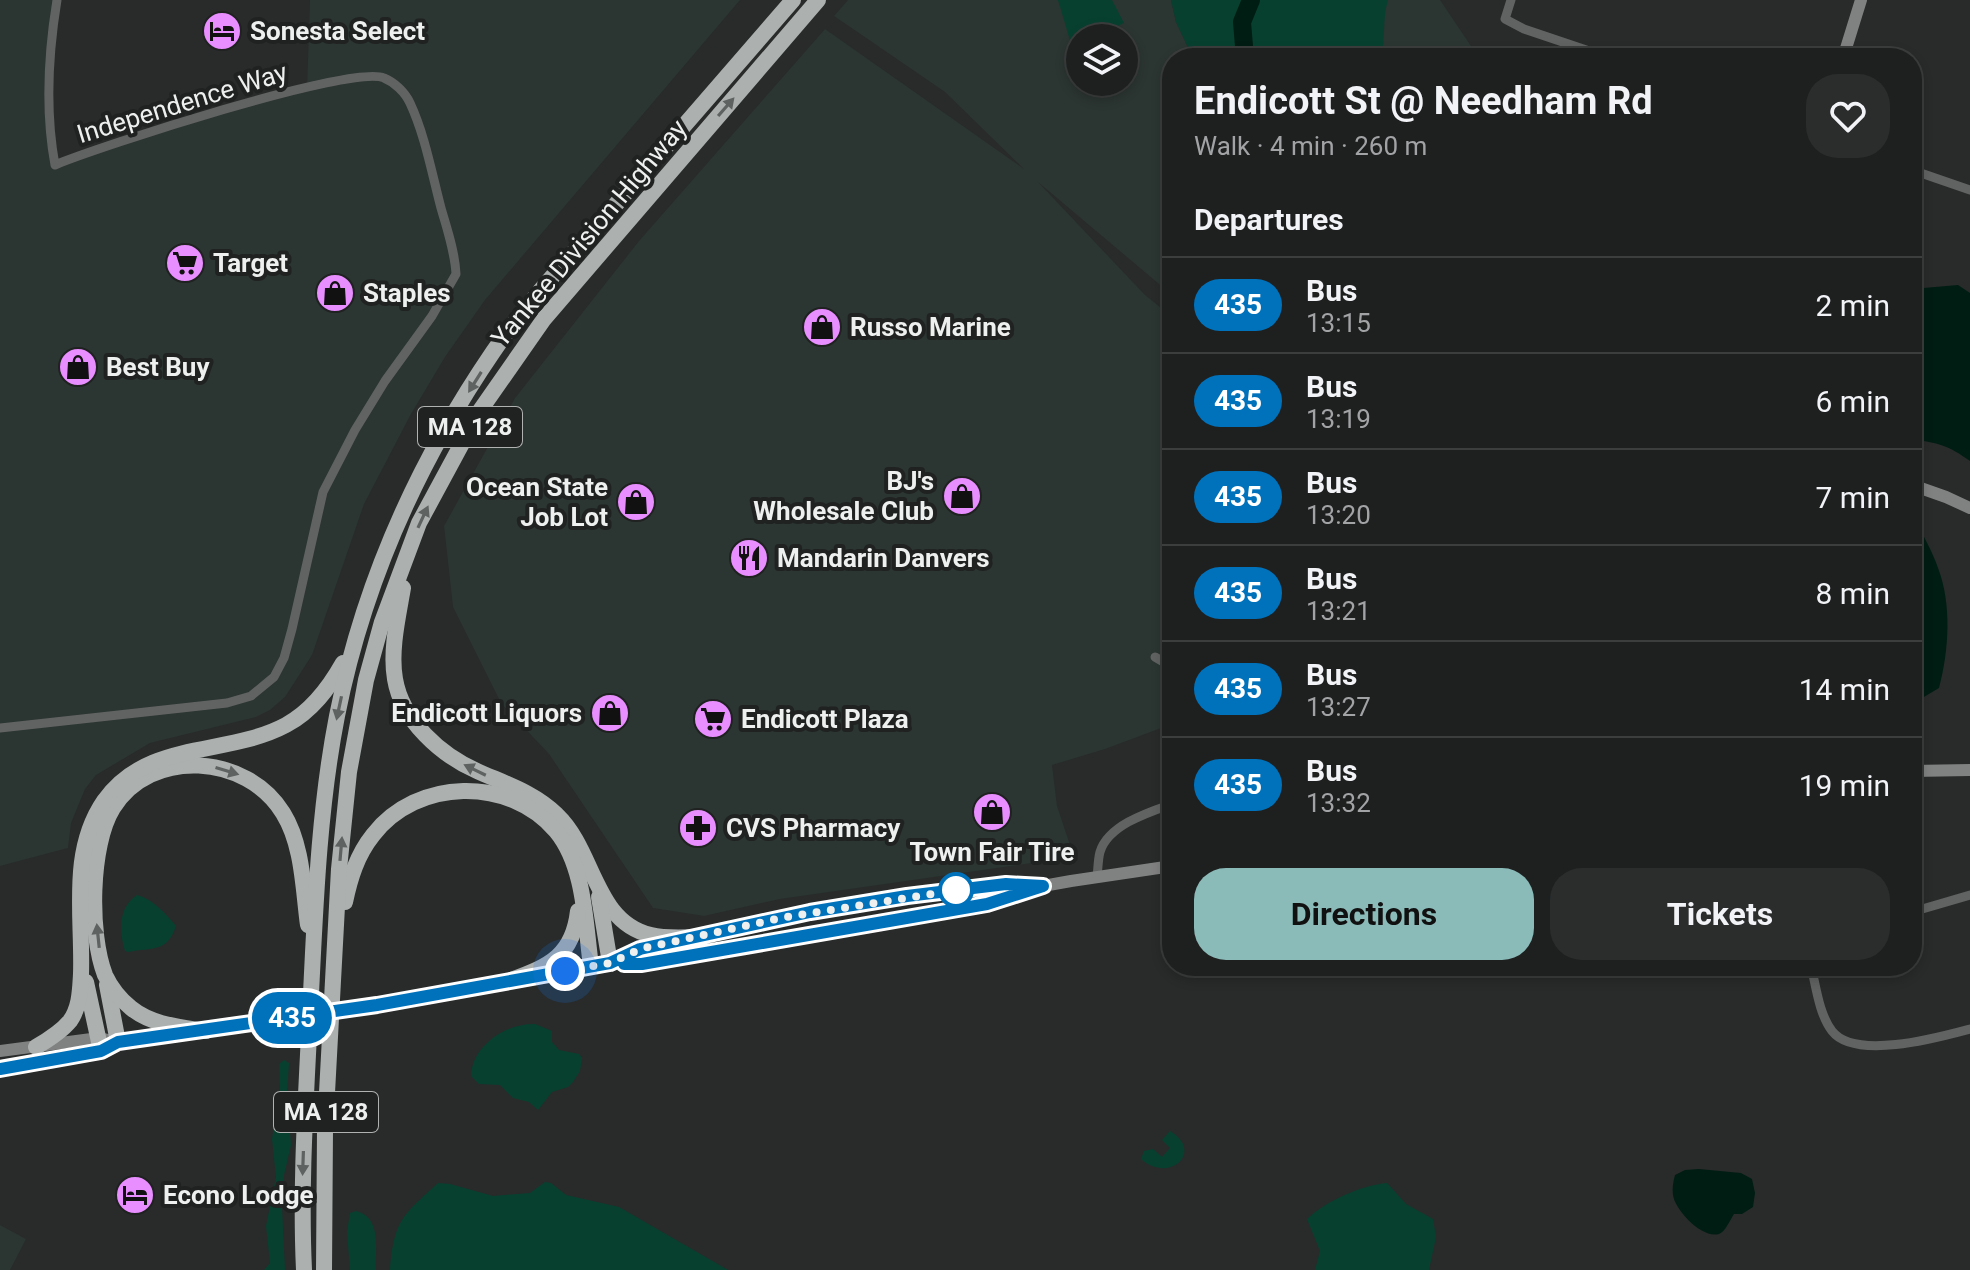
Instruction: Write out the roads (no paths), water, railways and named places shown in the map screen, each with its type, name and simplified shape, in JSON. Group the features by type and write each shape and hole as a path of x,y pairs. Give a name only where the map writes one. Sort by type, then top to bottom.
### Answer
{"highway":[{"name":"Yankee Division Highway","path":"304,1270 303,1157 313,957 330,757 344,682 381,563 425,466 494,351 548,282 793,0"},
{"name":"Yankee Division Highway","path":"324,1270 323,1171 340,856 349,772 366,680 382,622 408,553 436,489 479,412 544,319 818,0"},
{"path":"408,553 394,678 415,722 438,747 466,766 515,787 548,806 578,840 614,914 638,931 668,937 700,937"},
{"path":"36,1047 61,1029 77,1008 80,995 83,856 96,814 117,785 144,765 164,757 247,738 286,725 324,694 358,633"},
{"path":"118,1042 97,934 95,866 104,825 115,805 142,780 173,767 206,765 247,778 273,799 284,814 295,843 313,957"},
{"path":"334,955 351,877 364,847 384,822 401,809 440,793 473,790 494,793 522,805 556,832 572,860 579,885 591,966"},
{"path":"596,882 610,963"},
{"path":"511,980 540,969 561,955 568,946 576,926 579,885"},
{"path":"81,961 100,1044"},
{"path":"104,973 120,999 139,1015 166,1024 206,1031"}],"main road":[{"path":"1846,48 1861,0"},
{"path":"1922,489 1970,508"},
{"path":"1922,771 1970,770"},
{"path":"0,1051 100,1044 206,1031 377,1005 610,963 642,964 948,911 1009,898 1043,886 1162,867"},
{"path":"610,963 640,949 781,918 907,896 1006,884 1043,886"},
{"path":"0,1069 100,1044"}],"street":[{"name":"Independence Way","path":"0,728 227,703 251,696 274,677 284,658 292,629 323,492 355,430 432,316 456,274 430,167 409,100 399,88 379,76 341,79 178,123 55,165 49,119 49,73 57,0"},
{"path":"1511,0 1505,19 1524,29 1580,48"},
{"path":"1922,173 1970,190"},
{"path":"1155,657 1162,661"},
{"path":"1097,877 1100,851 1109,839 1135,817 1162,808"},
{"path":"1922,909 1970,895"},
{"path":"1813,976 1828,1024 1833,1033 1845,1041 1906,1045 1970,1029"}],"waterway":[{"path":"1244,48 1242,22 1251,0"}],"place":[{"name":"Sonesta Select","path":"222,31"},
{"name":"Target","path":"185,263"},
{"name":"Staples","path":"335,293"},
{"name":"Russo Marine","path":"822,327"},
{"name":"Best Buy","path":"78,367"},
{"name":"BJ's Wholesale Club","path":"962,496"},
{"name":"Ocean State Job Lot","path":"636,502"},
{"name":"Mandarin Danvers","path":"749,558"},
{"name":"Endicott Liquors","path":"610,713"},
{"name":"Endicott Plaza","path":"713,719"},
{"name":"Town Fair Tire","path":"992,812"},
{"name":"CVS Pharmacy","path":"698,828"},
{"name":"Econo Lodge","path":"135,1195"}]}
